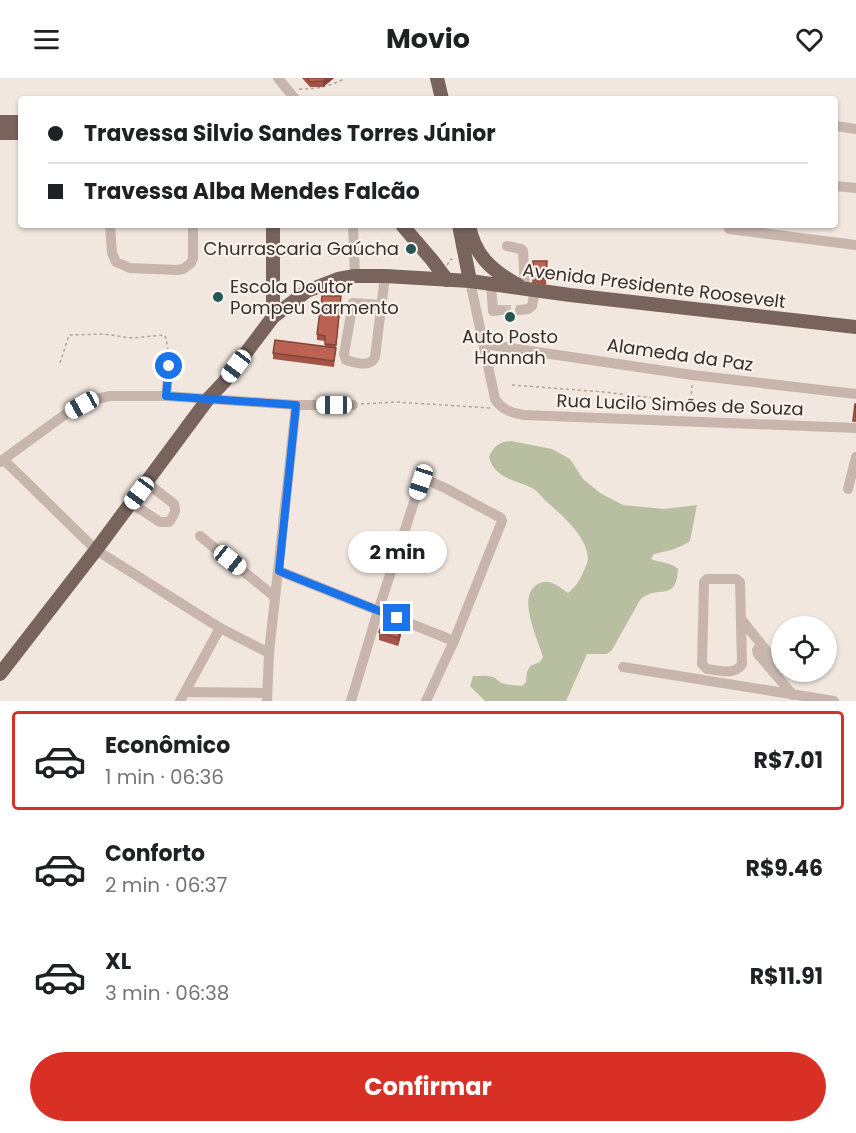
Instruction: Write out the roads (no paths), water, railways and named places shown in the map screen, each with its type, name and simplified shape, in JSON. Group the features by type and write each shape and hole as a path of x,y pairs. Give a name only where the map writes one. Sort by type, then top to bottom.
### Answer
{"main road":[{"path":"429,78 433,96"},
{"path":"437,78 441,96"},
{"path":"0,122 18,122"},
{"path":"0,133 18,133"},
{"path":"273,228 273,317"},
{"path":"404,228 447,280 458,262 460,232"},
{"path":"470,228 481,257 491,268 504,278 530,290"},
{"path":"460,232 470,281"},
{"name":"Avenida Presidente Roosevelt","path":"0,674 147,483 208,399 224,382 273,317 308,291 338,279 355,276 470,281 570,295 856,327"}],"street":[{"path":"278,78 292,96"},
{"path":"838,126 856,129"},
{"path":"838,186 856,188"},
{"path":"110,228 112,253 120,265 130,268 177,270 187,266 193,258 193,228"},
{"path":"352,228 355,276"},
{"path":"729,229 856,245"},
{"path":"507,246 524,251 532,306 520,310"},
{"path":"381,305 353,303 344,354 346,360 369,363 375,357 385,276"},
{"path":"470,281 484,344"},
{"path":"477,312 497,310 491,284"},
{"name":"Alameda da Paz","path":"484,344 692,375 856,394"},
{"name":"Rua Lucilo Simões de Souza","path":"484,344 495,399 503,408 513,413 856,428"},
{"path":"166,396 169,366"},
{"path":"269,653 220,628 96,550 2,461 67,413 96,399 110,396 166,396 296,405 353,405"},
{"path":"220,628 183,696 267,697 269,653 296,405"},
{"path":"848,489 856,457"},
{"path":"351,701 378,611 422,480 425,479 501,518 502,521 454,641 426,701"},
{"path":"131,503 160,522 169,522 175,513 174,504 147,483"},
{"path":"200,536 275,597"},
{"path":"279,571 454,641"},
{"path":"741,619 742,664 739,669 733,672 704,667 702,664 705,580 736,579 740,582 741,619 771,657"},
{"path":"761,645 757,650 758,654 798,696"},
{"path":"623,667 834,701"},
{"path":"789,682 798,696"}],"tunnel":[{"path":"501,310 520,310"}],"place":[{"name":"Churrascaria Gaúcha","path":"411,249"},
{"name":"Escola Doutor Pompeu Sarmento","path":"218,297"},
{"name":"Auto Posto Hannah","path":"510,317"}]}
